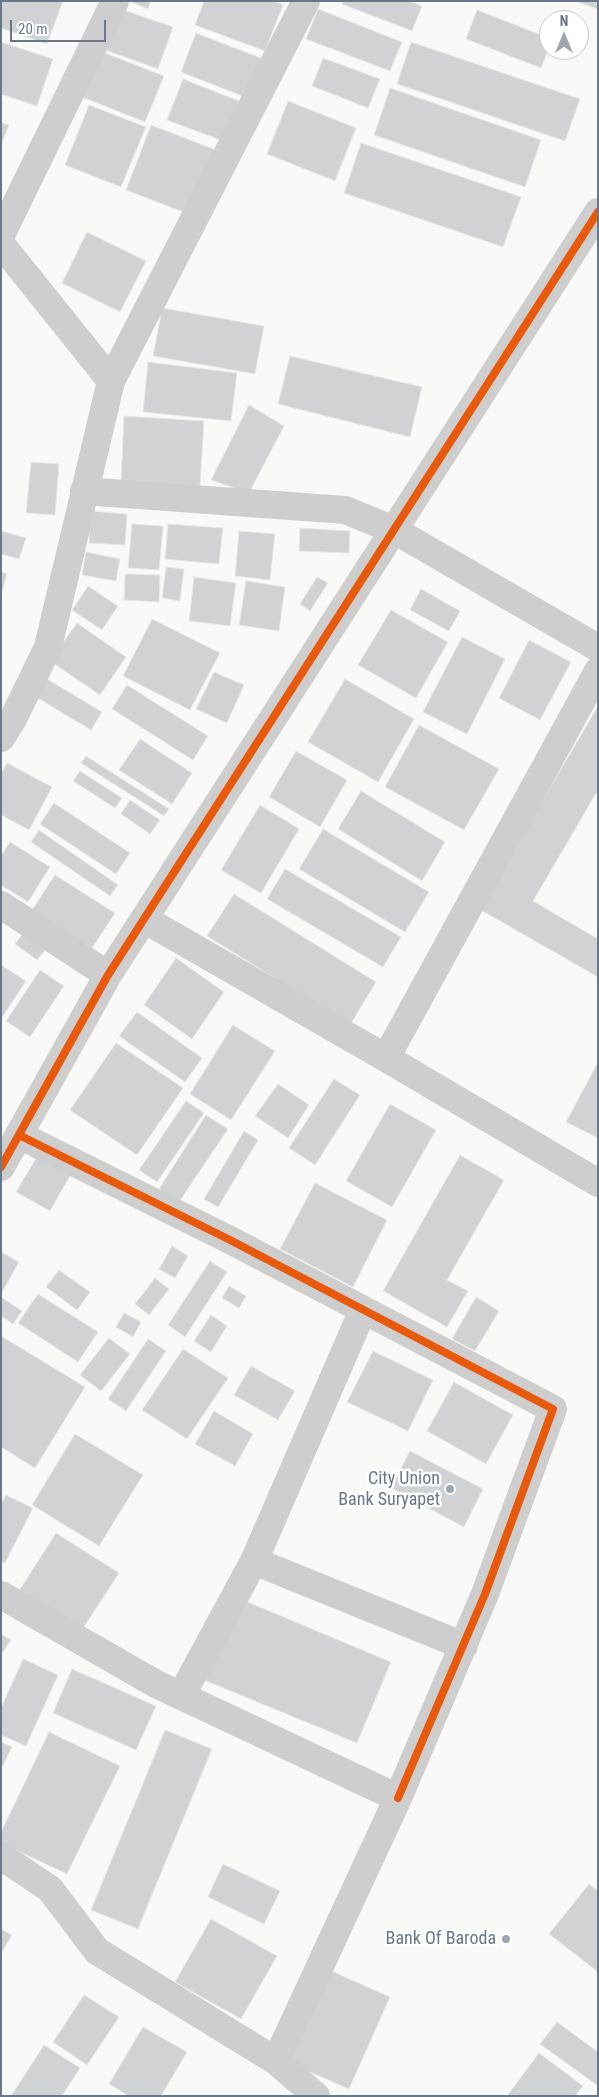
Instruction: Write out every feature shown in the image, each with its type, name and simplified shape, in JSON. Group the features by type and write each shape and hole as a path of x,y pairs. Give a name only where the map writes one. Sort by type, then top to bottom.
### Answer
{"street":[{"path":"1,235 115,1"},
{"path":"1,738 13,719 48,647 111,381 306,1"},
{"path":"3,1162 108,976 394,530 590,243 598,212"},
{"path":"1,244 111,381"},
{"path":"84,491 345,510 394,530 598,648"},
{"path":"386,1058 598,671"},
{"path":"1,905 108,976"},
{"path":"144,919 598,1183"},
{"path":"19,1134 230,1240 553,1409 464,1646 398,1798 276,2061"},
{"path":"181,1696 254,1561 363,1310"},
{"path":"254,1561 464,1646"},
{"path":"1,1595 156,1684 398,1798"},
{"path":"1,1856 50,1889 97,1951 276,2061 316,2096"}],"building":[{"path":"1,1 63,1 47,44 1,28"},
{"path":"129,1 151,1 148,9"},
{"path":"204,1 274,1 283,5 265,51 195,25"},
{"path":"343,1 409,1 422,6 412,31 342,4"},
{"path":"575,1 598,1 598,9"},
{"path":"109,5 173,27 158,69 94,46"},
{"path":"318,9 402,42 390,71 306,39"},
{"path":"477,10 539,34 539,60 544,60 541,68 466,39"},
{"path":"196,33 266,60 250,99 181,72"},
{"path":"1,42 53,59 37,106 1,94"},
{"path":"411,42 580,99 565,141 397,84"},
{"path":"100,51 164,76 145,122 82,97"},
{"path":"323,58 380,79 368,108 312,86"},
{"path":"183,79 239,101 223,141 167,120"},
{"path":"390,88 541,140 525,187 374,135"},
{"path":"288,101 356,128 335,181 267,154"},
{"path":"89,105 146,127 121,187 65,165"},
{"path":"1,123 9,125 1,145"},
{"path":"151,125 216,150 191,215 126,190"},
{"path":"361,143 521,197 503,247 344,193"},
{"path":"87,232 146,261 120,312 62,283"},
{"path":"162,308 264,326 255,374 153,356"},
{"path":"290,356 422,387 410,437 278,404"},
{"path":"148,362 237,373 231,421 143,412"},
{"path":"249,405 284,426 249,493 211,480"},
{"path":"124,416 204,421 200,486 121,481"},
{"path":"31,462 59,464 55,515 26,513"},
{"path":"91,511 127,514 125,545 89,543"},
{"path":"132,524 163,526 159,570 128,568"},
{"path":"168,524 223,528 219,564 165,559"},
{"path":"300,528 350,531 349,553 299,551"},
{"path":"1,531 26,538 19,559 1,554"},
{"path":"239,531 275,534 270,580 235,576"},
{"path":"86,552 120,559 116,581 82,575"},
{"path":"166,567 184,569 180,601 162,598"},
{"path":"1,572 7,574 1,596"},
{"path":"125,574 160,575 159,602 124,600"},
{"path":"194,577 236,583 230,626 189,621"},
{"path":"317,577 328,583 310,611 300,604"},
{"path":"246,581 285,587 279,631 239,625"},
{"path":"88,586 118,606 102,630 72,610"},
{"path":"421,589 460,611 449,631 410,610"},
{"path":"391,610 448,642 416,698 358,665"},
{"path":"152,619 220,653 190,710 123,676"},
{"path":"77,623 126,657 100,695 50,661"},
{"path":"462,637 505,659 467,734 423,712"},
{"path":"529,640 571,662 540,720 499,698"},
{"path":"214,672 244,685 227,723 196,709"},
{"path":"42,676 102,712 91,730 31,694"},
{"path":"345,679 414,719 378,782 308,742"},
{"path":"127,685 208,736 193,760 112,709"},
{"path":"598,706 598,790 533,901 598,939 598,977 479,909"},
{"path":"419,725 499,769 464,830 385,787"},
{"path":"140,739 192,773 172,804 119,770"},
{"path":"296,751 347,780 320,827 269,797"},
{"path":"86,756 169,809 164,816 81,763"},
{"path":"7,763 52,787 29,830 1,815 1,774"},
{"path":"80,771 122,798 115,808 73,781"},
{"path":"361,791 445,842 422,881 338,829"},
{"path":"130,800 160,820 150,834 121,814"},
{"path":"54,803 130,853 116,874 40,824"},
{"path":"260,805 299,829 261,893 221,870"},
{"path":"323,829 429,892 405,932 299,869"},
{"path":"39,830 118,885 110,896 31,842"},
{"path":"10,842 50,867 28,902 1,885 1,856"},
{"path":"285,869 401,937 383,967 267,899"},
{"path":"55,875 115,913 92,948 32,910"},
{"path":"234,894 376,982 350,1025 207,936"},
{"path":"27,928 49,945 37,960 15,944"},
{"path":"176,958 224,992 192,1039 144,1005"},
{"path":"1,965 26,981 1,1019"},
{"path":"40,970 64,986 30,1037 6,1021"},
{"path":"137,1012 202,1058 185,1082 119,1036"},
{"path":"233,1025 275,1051 231,1120 190,1094"},
{"path":"116,1043 183,1088 137,1155 70,1110"},
{"path":"598,1062 598,1138 566,1122"},
{"path":"334,1079 360,1095 315,1165 289,1148"},
{"path":"278,1084 309,1105 288,1138 255,1116"},
{"path":"186,1101 204,1113 157,1182 139,1170"},
{"path":"390,1104 436,1130 392,1207 346,1181"},
{"path":"206,1115 228,1129 179,1202 159,1189"},
{"path":"244,1131 258,1140 218,1207 204,1199"},
{"path":"38,1155 71,1174 50,1211 16,1192"},
{"path":"460,1155 504,1180 447,1280 468,1291 447,1327 383,1291"},
{"path":"315,1183 387,1220 353,1287 280,1249"},
{"path":"172,1246 188,1256 175,1278 159,1269"},
{"path":"1,1252 19,1262 1,1294"},
{"path":"210,1261 227,1272 185,1337 168,1325"},
{"path":"59,1270 90,1292 77,1310 46,1287"},
{"path":"155,1278 169,1289 149,1315 135,1304"},
{"path":"229,1286 246,1296 239,1308 222,1298"},
{"path":"38,1294 98,1332 78,1362 18,1323"},
{"path":"1,1297 22,1311 13,1324 1,1316"},
{"path":"476,1297 499,1311 475,1351 452,1339"},
{"path":"124,1313 141,1322 133,1337 116,1327"},
{"path":"211,1315 227,1326 211,1352 194,1341"},
{"path":"1,1336 85,1387 35,1468 1,1447"},
{"path":"109,1338 130,1354 101,1391 80,1375"},
{"path":"148,1339 166,1351 126,1411 108,1399"},
{"path":"183,1349 228,1378 187,1439 142,1410"},
{"path":"373,1351 433,1380 408,1431 347,1402"},
{"path":"251,1366 295,1391 278,1420 234,1395"},
{"path":"454,1382 513,1415 486,1464 427,1431"},
{"path":"214,1411 253,1434 235,1466 195,1444"},
{"path":"75,1434 143,1475 99,1546 32,1505"},
{"path":"410,1451 483,1489 464,1527 391,1488"},
{"path":"6,1495 33,1508 5,1563 1,1562 1,1504"},
{"path":"56,1533 119,1573 71,1647 8,1608"},
{"path":"238,1598 391,1662 357,1743 204,1680"},
{"path":"1,1634 11,1640 1,1655"},
{"path":"23,1659 58,1675 26,1746 1,1735 1,1708"},
{"path":"72,1669 156,1706 136,1750 53,1713"},
{"path":"165,1730 212,1749 138,1929 91,1910"},
{"path":"49,1732 120,1766 67,1874 1,1843 1,1832"},
{"path":"1,1742 12,1747 1,1769"},
{"path":"223,1864 280,1891 264,1924 208,1897"},
{"path":"589,1884 598,1891 598,1972 549,1934"},
{"path":"211,1919 277,1956 241,2019 175,1982"},
{"path":"1,1929 12,1935 1,1954"},
{"path":"320,1966 390,1997 349,2089 280,2059"},
{"path":"84,1995 119,2017 87,2065 53,2042"},
{"path":"557,2022 598,2052 598,2086 540,2044"},
{"path":"143,2027 187,2052 161,2096 129,2096 109,2084"},
{"path":"44,2045 80,2068 62,2096 11,2096"},
{"path":"539,2053 583,2086 575,2096 507,2096"}],"cycle path":[{"path":"1,1167 108,975 598,212"},
{"path":"19,1135 230,1240 553,1409 485,1594 398,1798"}],"place":[{"name":"City Union Bank Suryapet","path":"450,1489"},
{"name":"Bank Of Baroda","path":"506,1939"}]}
